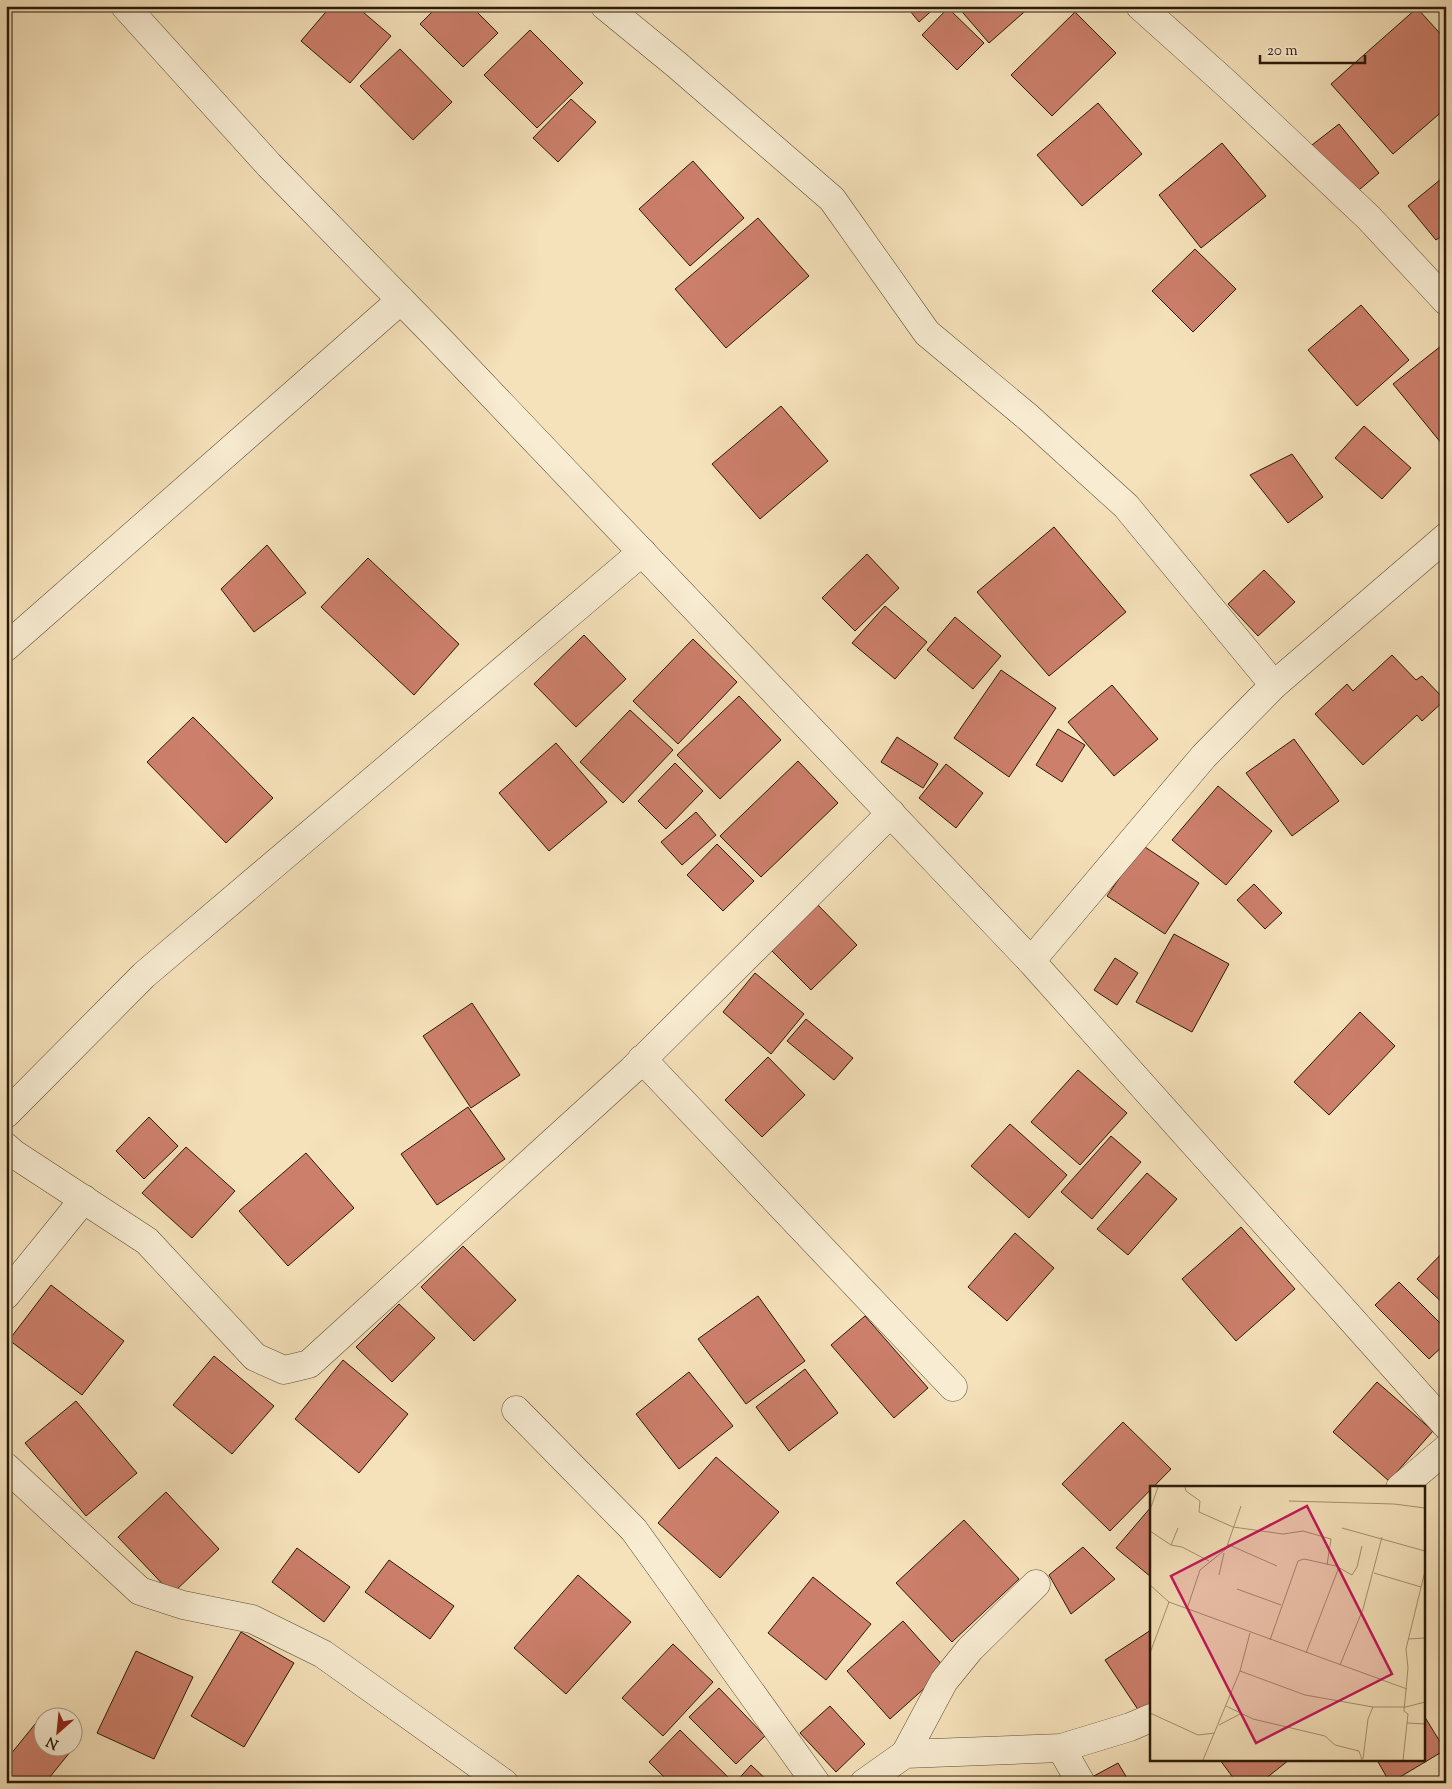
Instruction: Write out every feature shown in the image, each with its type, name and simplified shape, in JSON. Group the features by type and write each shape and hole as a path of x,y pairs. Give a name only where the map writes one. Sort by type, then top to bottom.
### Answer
{"street":[{"path":"125,6 269,165 401,300 1031,961 1446,1425"},
{"path":"605,6 677,65 832,199 927,333 1029,418 1126,506 1274,685"},
{"path":"1140,6 1370,218 1446,301"},
{"path":"6,647 401,300"},
{"path":"1031,961 1204,756 1274,685 1446,537"},
{"path":"6,1114 144,975 642,552"},
{"path":"6,1147 147,1241 256,1357 284,1370 309,1364 642,1060 891,813"},
{"path":"642,1060 953,1387"},
{"path":"6,1295 84,1199"},
{"path":"516,1410 634,1530 816,1783"},
{"path":"1402,1486 1446,1448"},
{"path":"6,1467 140,1591 183,1605 252,1620 323,1654 504,1783"},
{"path":"864,1783 904,1754 944,1681 970,1649 1036,1584"},
{"path":"904,1754 1061,1748 1130,1727 1150,1718"},
{"path":"1061,1748 1081,1783"}],"building":[{"path":"331,6 356,6 391,36 350,83 301,41"},
{"path":"438,6 471,6 498,33 463,67 420,24"},
{"path":"906,6 937,6 919,22"},
{"path":"957,6 1031,6 989,43"},
{"path":"948,8 984,43 957,70 922,35"},
{"path":"1417,8 1446,40 1446,108 1393,154 1331,84"},
{"path":"1075,12 1116,53 1052,116 1011,75"},
{"path":"530,30 583,83 537,128 484,75"},
{"path":"400,49 452,102 413,140 360,86"},
{"path":"571,99 596,122 558,162 533,138"},
{"path":"1098,103 1142,154 1082,206 1037,155"},
{"path":"1339,124 1379,173 1353,195 1312,145"},
{"path":"1222,143 1266,196 1201,248 1159,195"},
{"path":"693,161 744,218 690,266 639,209"},
{"path":"1446,175 1446,233 1436,240 1408,206"},
{"path":"758,218 809,276 726,348 675,289"},
{"path":"1195,249 1236,289 1193,332 1152,291"},
{"path":"1361,305 1409,360 1357,406 1308,350"},
{"path":"1446,342 1446,449 1393,384"},
{"path":"781,406 828,461 760,519 712,464"},
{"path":"1364,426 1411,468 1382,499 1335,458"},
{"path":"1292,454 1323,497 1288,523 1250,475"},
{"path":"1054,527 1126,612 1049,676 977,592"},
{"path":"267,545 306,593 254,632 221,589"},
{"path":"867,554 899,588 855,631 822,598"},
{"path":"368,558 459,644 414,695 321,607"},
{"path":"1264,570 1295,602 1258,636 1228,604"},
{"path":"885,606 927,642 895,679 852,643"},
{"path":"955,617 1001,656 973,689 927,650"},
{"path":"584,635 626,679 576,727 534,684"},
{"path":"693,639 737,682 678,744 633,701"},
{"path":"1392,655 1416,680 1422,676 1445,700 1422,721 1417,715 1363,765 1315,714 1347,684 1353,691"},
{"path":"1001,670 1056,708 1009,777 954,738"},
{"path":"1112,685 1158,739 1114,776 1068,722"},
{"path":"739,696 781,740 720,799 677,755"},
{"path":"630,710 673,750 623,803 580,762"},
{"path":"193,717 273,798 226,843 147,762"},
{"path":"1058,729 1085,745 1062,782 1036,765"},
{"path":"897,737 938,764 923,788 881,762"},
{"path":"1294,739 1339,801 1292,836 1246,773"},
{"path":"556,743 607,802 549,851 499,793"},
{"path":"798,761 838,803 761,877 720,836"},
{"path":"675,763 703,791 666,829 638,801"},
{"path":"946,764 983,793 956,828 919,798"},
{"path":"1218,786 1272,831 1226,885 1172,840"},
{"path":"696,812 716,835 682,865 661,842"},
{"path":"717,844 754,881 723,911 687,875"},
{"path":"1142,845 1199,883 1165,934 1107,896"},
{"path":"1254,884 1282,913 1265,929 1237,900"},
{"path":"816,903 857,945 811,990 770,949"},
{"path":"1174,934 1229,964 1192,1032 1136,1002"},
{"path":"1115,958 1138,973 1117,1005 1094,990"},
{"path":"755,973 804,1014 771,1054 723,1012"},
{"path":"472,1003 520,1075 471,1108 423,1036"},
{"path":"1360,1012 1395,1046 1329,1115 1294,1082"},
{"path":"806,1019 853,1058 834,1080 787,1041"},
{"path":"768,1057 805,1095 762,1137 725,1100"},
{"path":"1078,1070 1127,1113 1080,1165 1031,1122"},
{"path":"468,1107 505,1159 437,1205 401,1154"},
{"path":"149,1117 178,1146 144,1179 116,1151"},
{"path":"1010,1124 1067,1175 1029,1218 971,1166"},
{"path":"1111,1136 1141,1162 1092,1219 1061,1192"},
{"path":"186,1147 235,1191 192,1238 142,1193"},
{"path":"306,1153 354,1208 288,1266 239,1211"},
{"path":"1147,1173 1177,1199 1128,1255 1097,1229"},
{"path":"1241,1227 1295,1289 1236,1341 1182,1279"},
{"path":"1015,1233 1054,1268 1007,1321 968,1287"},
{"path":"463,1246 516,1300 474,1341 421,1287"},
{"path":"1446,1249 1446,1306 1417,1279"},
{"path":"1399,1282 1446,1329 1446,1343 1429,1359 1375,1305"},
{"path":"51,1285 124,1341 82,1395 9,1340"},
{"path":"758,1296 805,1361 746,1404 698,1339"},
{"path":"399,1304 435,1338 392,1382 356,1347"},
{"path":"865,1316 928,1388 894,1418 831,1345"},
{"path":"214,1356 274,1406 232,1454 173,1405"},
{"path":"343,1360 408,1414 359,1473 295,1419"},
{"path":"805,1369 838,1413 789,1451 756,1407"},
{"path":"689,1372 733,1426 679,1469 636,1414"},
{"path":"1377,1382 1433,1431 1389,1481 1333,1432"},
{"path":"76,1401 137,1473 86,1516 25,1443"},
{"path":"1123,1422 1171,1469 1154,1486 1150,1486 1150,1490 1110,1531 1062,1484"},
{"path":"716,1457 779,1512 720,1578 658,1523"},
{"path":"166,1492 219,1549 172,1594 118,1537"},
{"path":"1150,1508 1150,1576 1116,1548"},
{"path":"964,1520 1019,1579 952,1642 896,1583"},
{"path":"1083,1547 1115,1579 1071,1614 1049,1575"},
{"path":"297,1548 350,1587 324,1622 272,1582"},
{"path":"389,1560 454,1606 430,1639 365,1592"},
{"path":"578,1575 631,1622 566,1694 514,1648"},
{"path":"813,1577 871,1624 826,1680 768,1633"},
{"path":"903,1621 946,1669 890,1719 847,1671"},
{"path":"1150,1631 1150,1708 1141,1714 1105,1660"},
{"path":"241,1632 294,1663 244,1747 191,1716"},
{"path":"673,1644 713,1682 663,1736 622,1698"},
{"path":"136,1651 193,1677 154,1759 97,1733"},
{"path":"719,1688 765,1736 736,1764 689,1717"},
{"path":"830,1706 865,1744 836,1772 800,1733"},
{"path":"1424,1716 1445,1750 1390,1783 1378,1762 1424,1762"},
{"path":"32,1728 32,1756 67,1756 45,1783 11,1783 6,1779 6,1760"},
{"path":"680,1730 730,1779 726,1783 670,1783 649,1762"},
{"path":"1221,1762 1286,1762 1260,1783 1237,1783"},
{"path":"1118,1763 1130,1783 1095,1783 1092,1777"},
{"path":"751,1765 770,1783 735,1783"}]}
